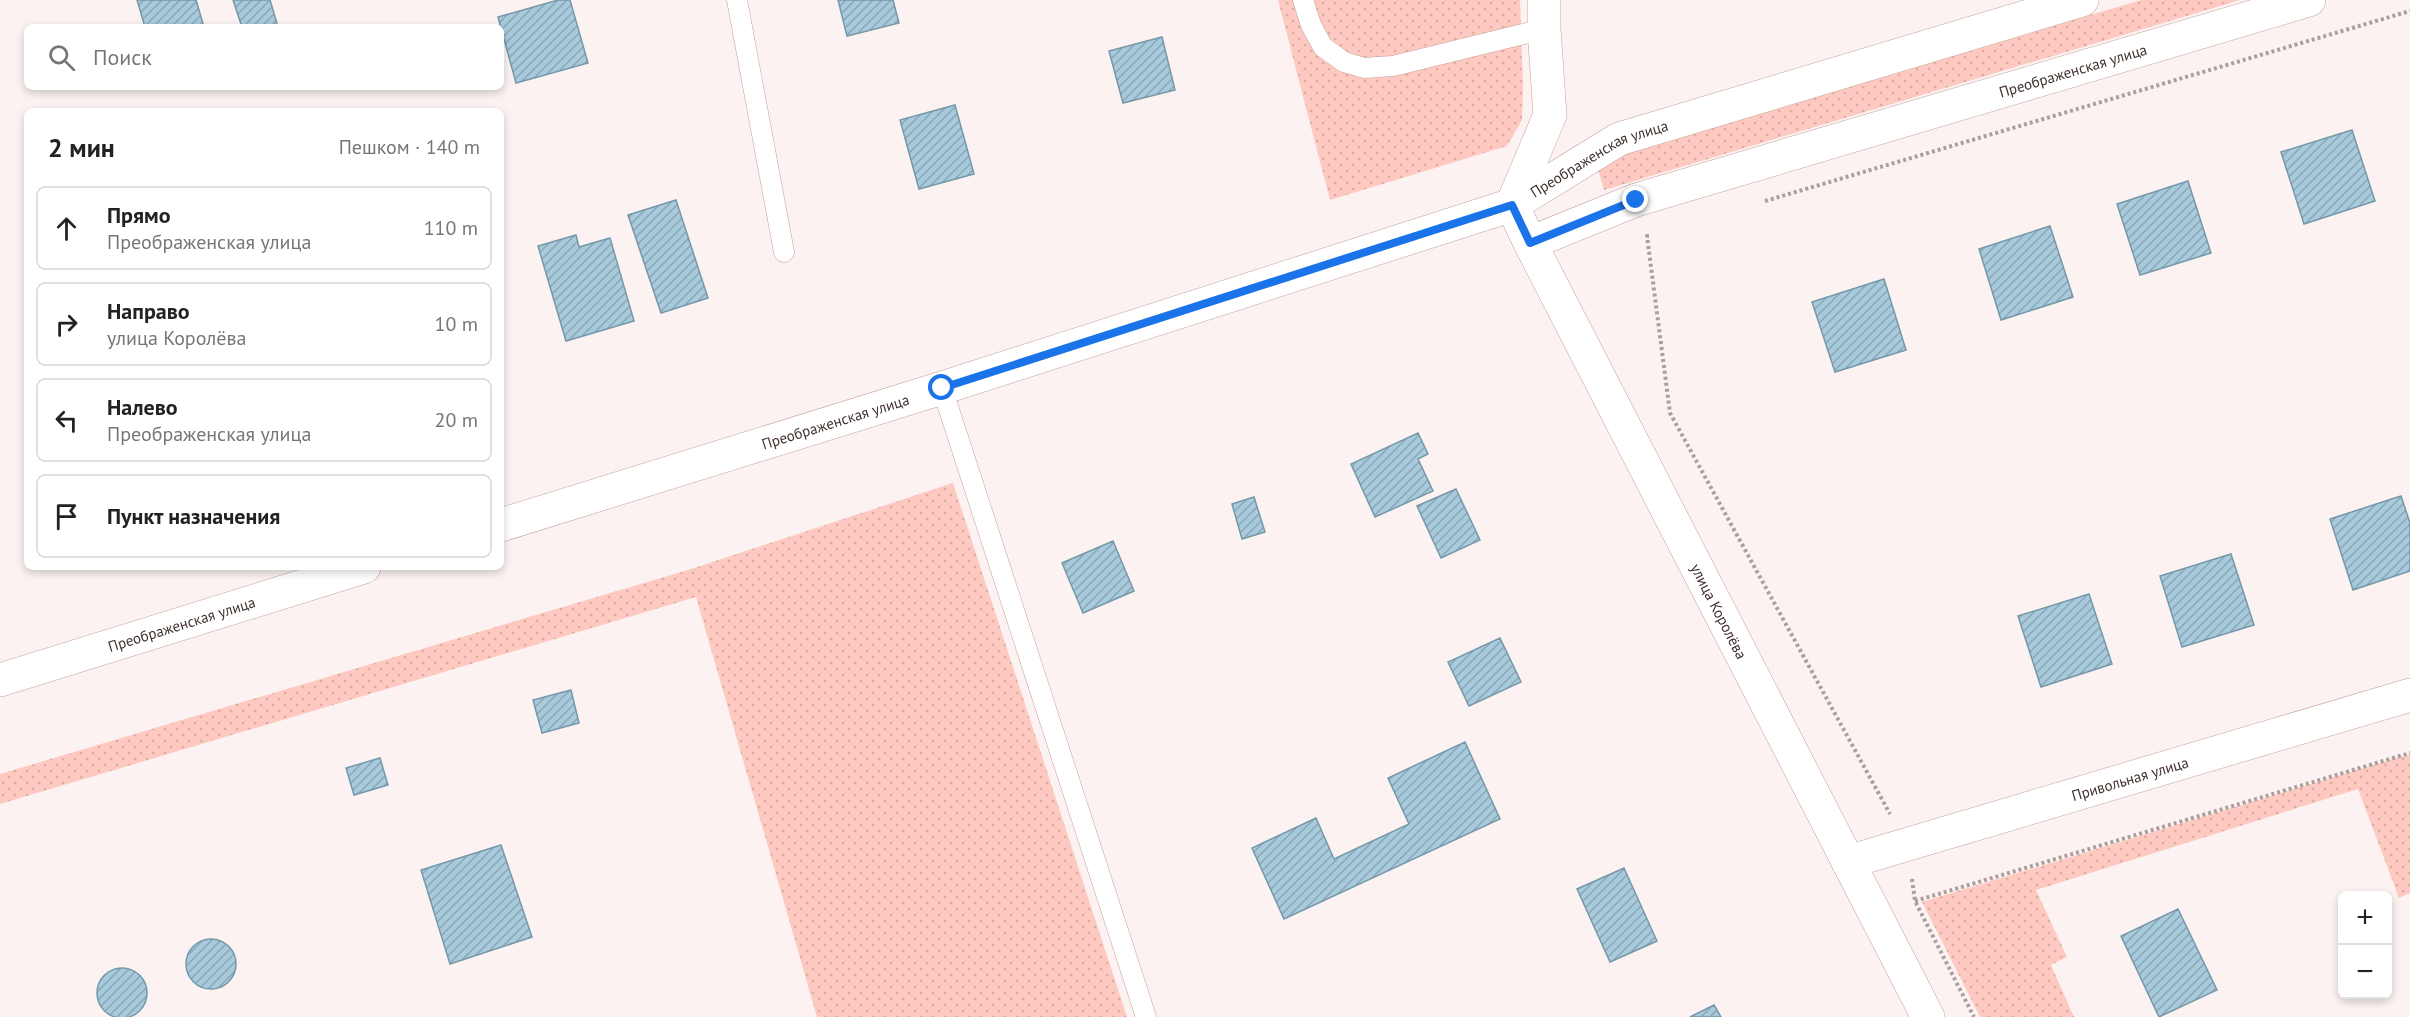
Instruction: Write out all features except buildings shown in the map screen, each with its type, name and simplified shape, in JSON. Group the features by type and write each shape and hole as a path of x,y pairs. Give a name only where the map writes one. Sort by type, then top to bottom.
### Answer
{"main road":[{"name":"Преображенская улица","path":"504,524 942,388 1512,205 1619,139 2082,0"},
{"name":"Преображенская улица","path":"1530,243 1636,200 2309,0"},
{"path":"1512,205 1550,115 1544,15"},
{"name":"улица Королёва","path":"1512,205 1928,1017"},
{"name":"Преображенская улица","path":"0,680 354,570"},
{"name":"Привольная улица","path":"1848,862 2410,696"}],"lane":[{"path":"737,0 784,252"},
{"path":"1303,0 1311,25 1323,47 1344,62 1364,68 1393,66 1544,15"},
{"path":"942,388 1146,1017"}],"path":[{"path":"1761,203 2410,11"},
{"path":"1658,233 1647,236 1670,413 1907,844 1915,901 1974,1017"},
{"path":"1915,901 2410,753"}],"shaded area":[{"path":"1278,0 1520,0 1522,120 1507,146 1330,200"},
{"path":"2141,0 2240,0 1604,190 1596,163"},
{"path":"953,483 1127,1017 817,1017 696,597 0,804 0,774 688,570"},
{"path":"2410,754 2410,893 2399,898 2358,789 2036,890 2067,957 2051,965 2074,1017 1980,1017 1922,902"}],"route":[{"path":"942,388 1512,205 1530,243 1636,200"}]}
